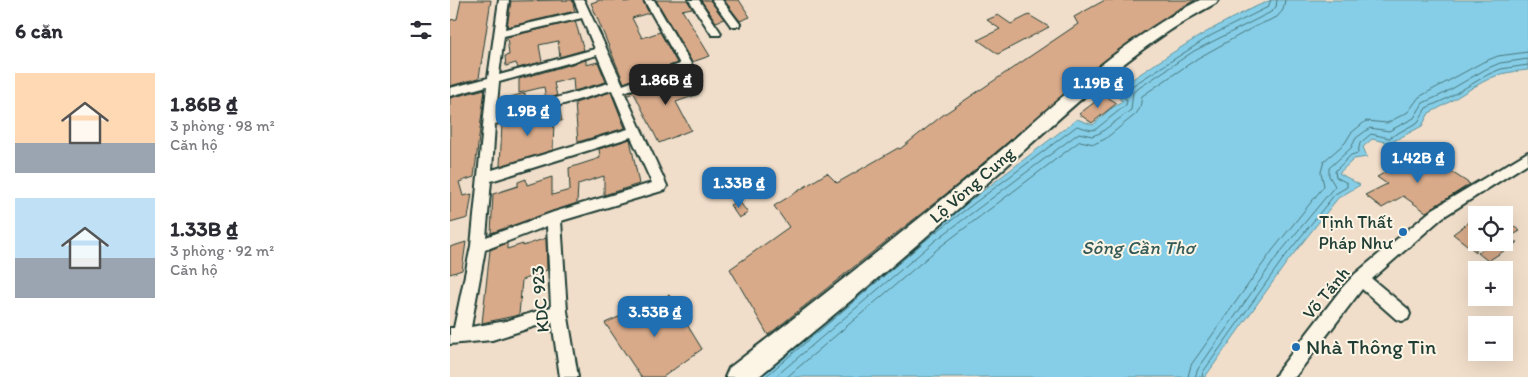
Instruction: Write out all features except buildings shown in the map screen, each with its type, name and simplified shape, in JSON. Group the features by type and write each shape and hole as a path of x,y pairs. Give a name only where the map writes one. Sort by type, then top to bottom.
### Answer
{"main road":[{"name":"Lộ Vòng Cung","path":"738,377 870,273 1103,72 1158,28 1211,0"}],"street":[{"path":"504,0 493,80 486,177 478,246 455,336 512,328 560,311"},
{"path":"478,246 554,218 660,186 600,51 580,0"},
{"path":"649,0 695,81"},
{"path":"694,0 716,33"},
{"path":"717,0 735,24"},
{"path":"498,34 585,14"},
{"path":"450,92 600,51"},
{"path":"490,121 618,88 685,66"},
{"path":"486,177 635,131"},
{"name":"Võ Tánh","path":"1284,377 1348,293 1361,279 1438,213 1528,157"},
{"name":"KDC 923","path":"554,218 560,311 569,377"},
{"path":"1361,279 1402,314"}],"water":[{"name":"Sông Cần Thơ","path":"1271,0 1528,0 1528,70 1504,73 1491,78 1429,113 1422,126 1390,143 1372,139 1363,147 1367,157 1354,159 1339,173 1360,185 1338,198 1287,262 1205,377 758,377 929,232 1077,119 1093,125 1109,110 1122,102 1115,91 1210,30"}],"place":[{"name":"Tịnh Thất Pháp Như","path":"1403,232"},
{"name":"Nhà Thông Tin","path":"1296,347"}]}
